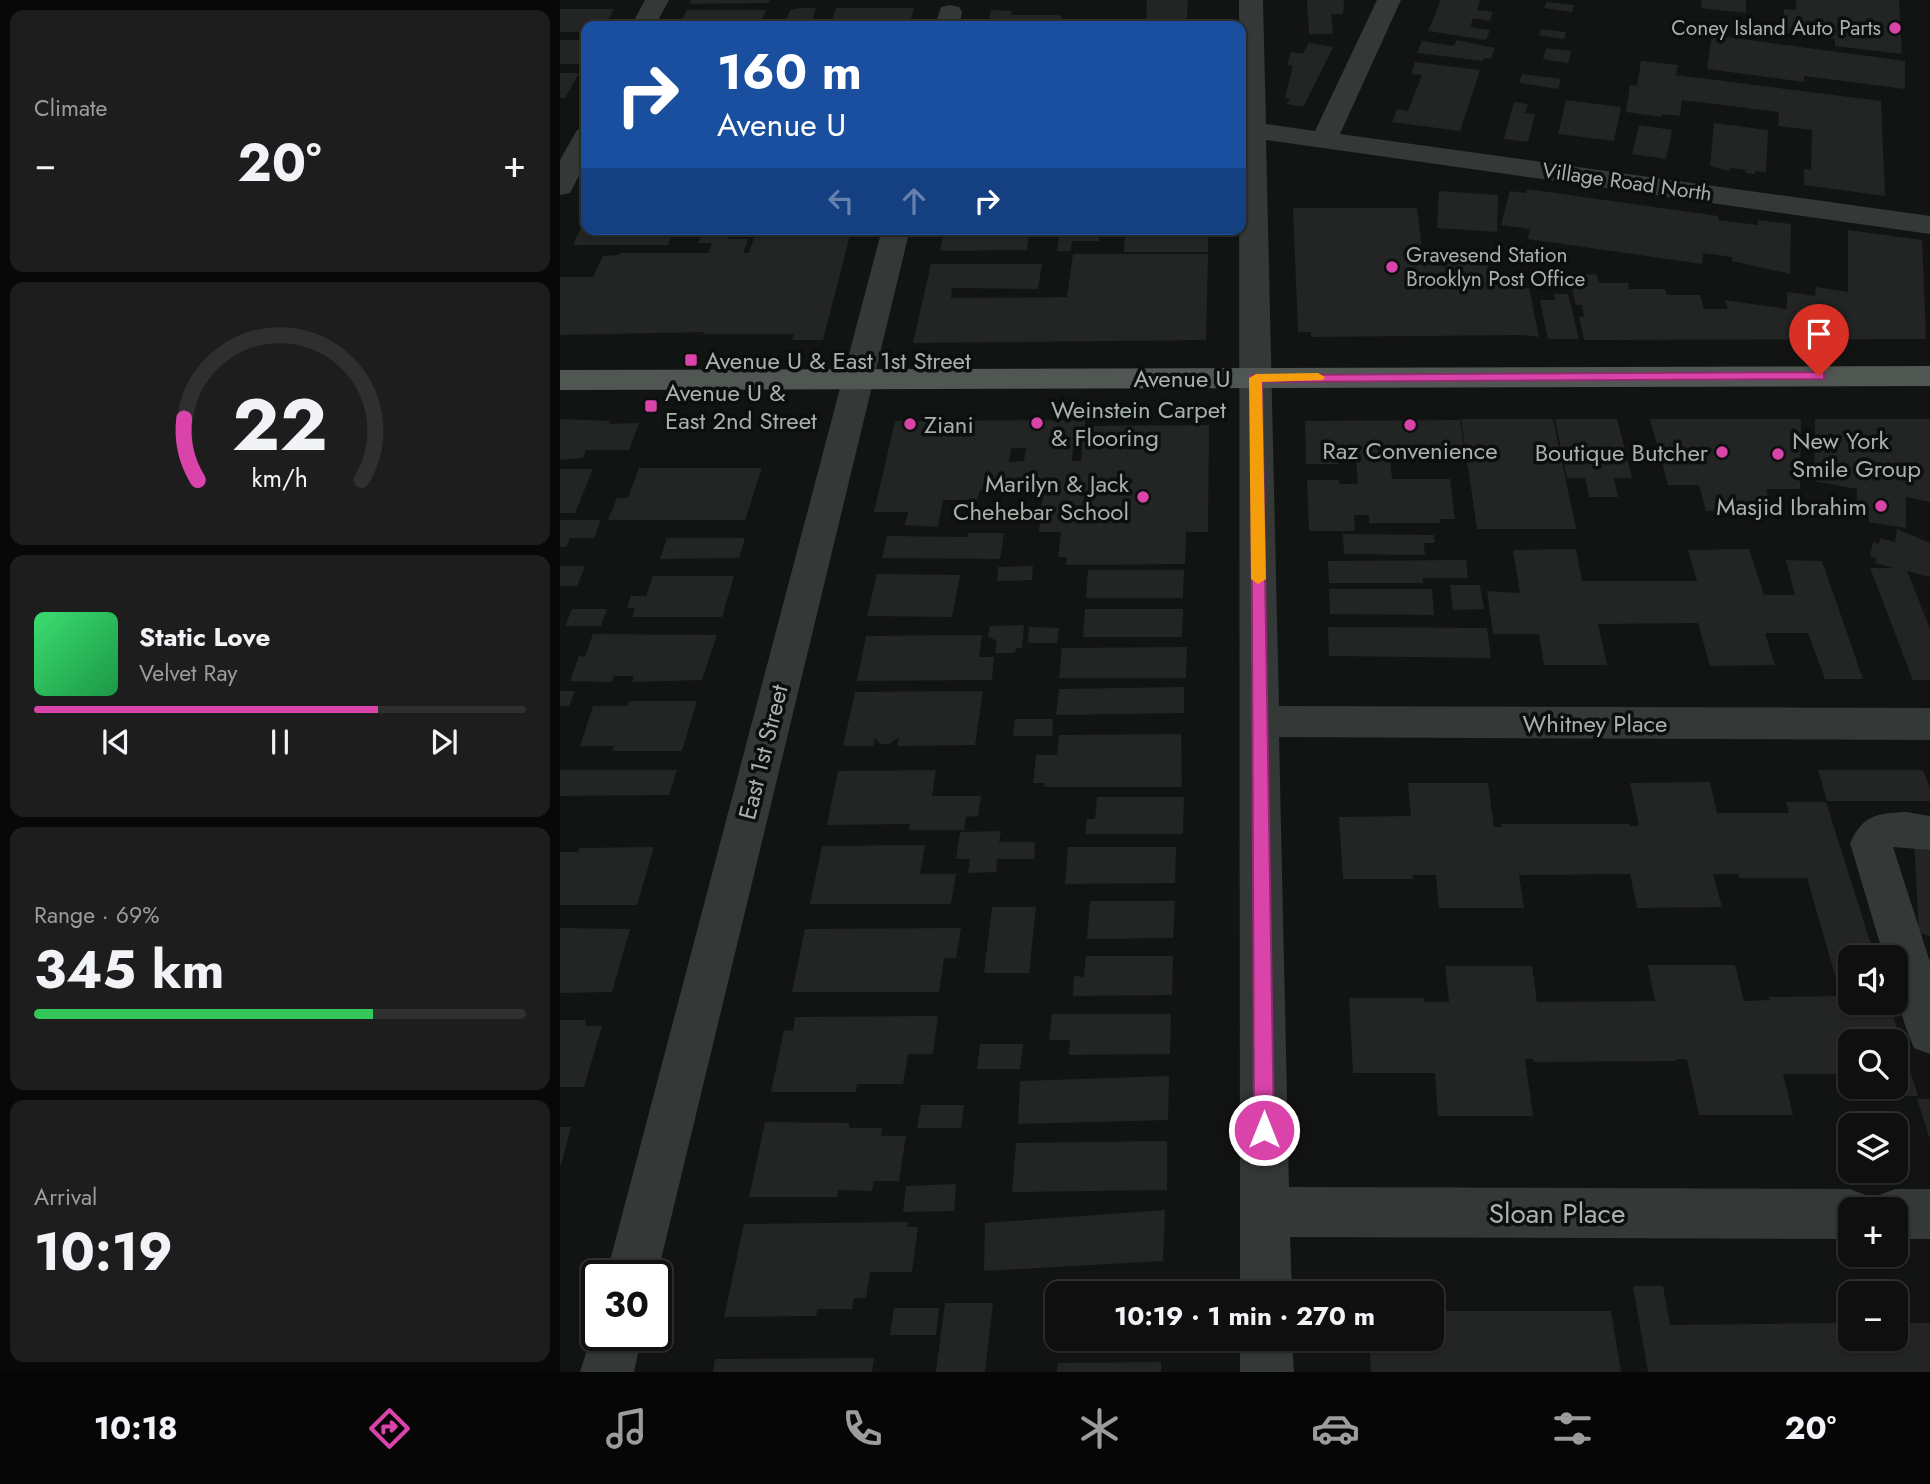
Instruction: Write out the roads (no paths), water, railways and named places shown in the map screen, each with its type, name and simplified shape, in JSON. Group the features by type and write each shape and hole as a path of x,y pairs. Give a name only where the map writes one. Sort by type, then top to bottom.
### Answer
{"main road":[{"name":"Avenue U","path":"560,380 1930,376"}],"street":[{"path":"646,21 657,0"},
{"path":"1251,0 1266,1281"},
{"path":"1324,139 1389,0"},
{"name":"Village Road North","path":"1252,130 1930,225"},
{"path":"560,187 581,146"},
{"name":"East 1st Street","path":"635,1260 894,235"},
{"name":"Whitney Place","path":"1260,721 1930,724"},
{"path":"1930,833 1906,829 1881,831 1871,843 1930,1033"},
{"name":"Sloan Place","path":"1264,1212 1838,1214"},
{"path":"1908,1214 1930,1214"},
{"path":"607,1372 612,1351"},
{"path":"1266,1351 1267,1372"}],"place":[{"name":"Coney Island Auto Parts","path":"1895,28"},
{"name":"Gravesend Station Brooklyn Post Office","path":"1392,267"},
{"name":"Avenue U & East 1st Street","path":"691,360"},
{"name":"Avenue U & East 2nd Street","path":"651,406"},
{"name":"Weinstein Carpet & Flooring","path":"1037,423"},
{"name":"Ziani","path":"910,424"},
{"name":"Raz Convenience","path":"1410,425"},
{"name":"Boutique Butcher","path":"1722,452"},
{"name":"New York Smile Group","path":"1778,454"},
{"name":"Marilyn & Jack Chehebar School","path":"1143,497"},
{"name":"Masjid Ibrahim","path":"1881,506"}]}
